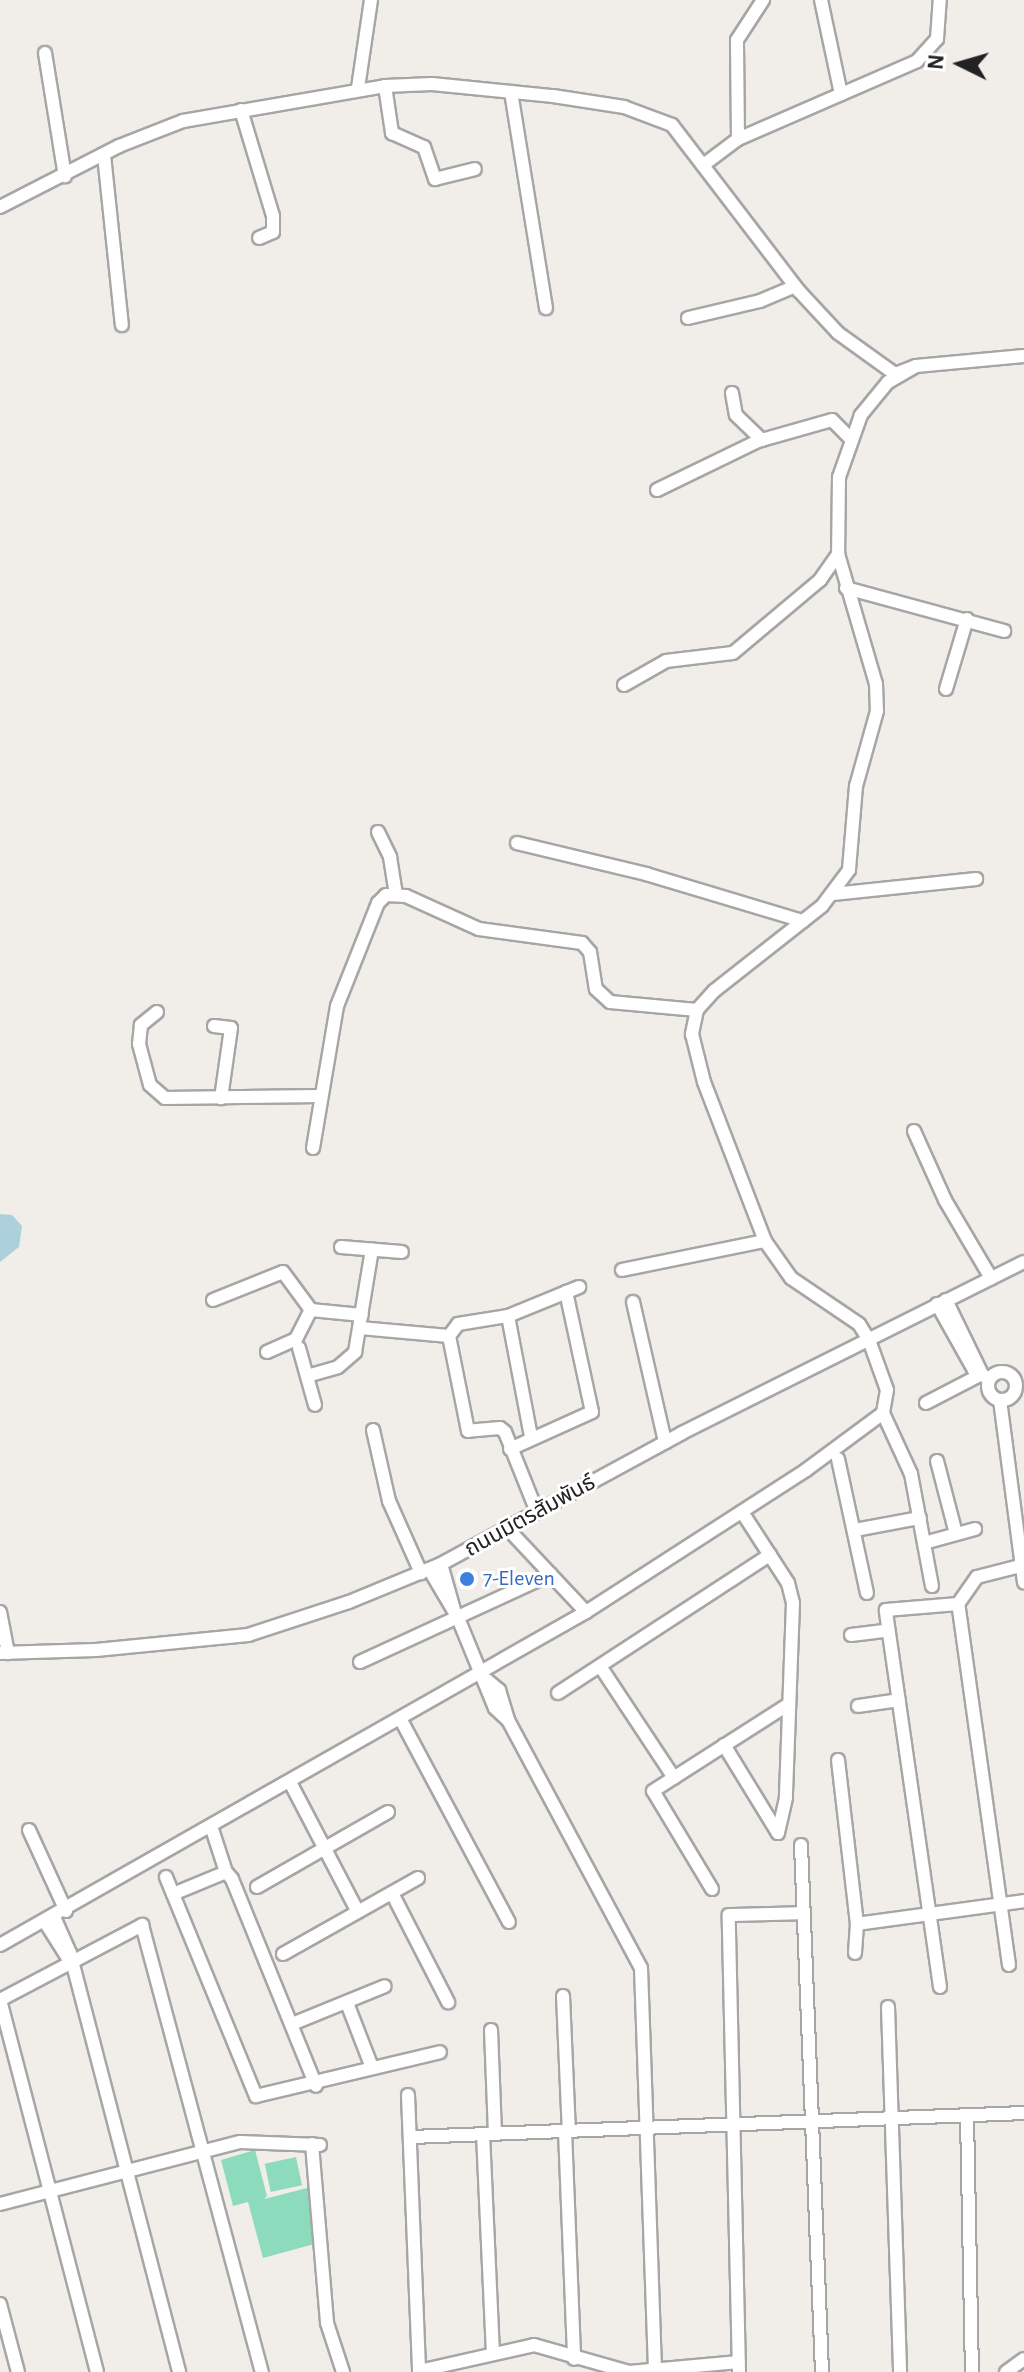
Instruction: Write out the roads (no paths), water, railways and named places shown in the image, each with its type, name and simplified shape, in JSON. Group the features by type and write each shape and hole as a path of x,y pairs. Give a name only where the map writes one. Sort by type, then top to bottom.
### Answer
{"street":[{"path":"358,88 371,0"},
{"path":"738,139 737,40 763,0"},
{"path":"821,0 841,94"},
{"path":"706,163 738,139 917,61 937,39 940,0"},
{"path":"45,53 65,176"},
{"path":"0,207 104,155 183,121 358,88 432,84 624,107 672,125 706,163 795,286 869,359 895,374 916,366 1024,356"},
{"path":"385,86 392,133 424,147 435,179 475,169"},
{"path":"511,92 546,308"},
{"path":"241,110 273,216 273,232 259,238"},
{"path":"104,155 122,325"},
{"path":"688,318 760,301 795,286"},
{"path":"396,893 464,925 582,943 590,952 596,989 610,1002 697,1010 833,894 849,870 856,786 877,711 876,684 838,554 839,477 850,438 861,415 888,382 916,366"},
{"path":"732,393 736,415 762,440"},
{"path":"657,490 762,440 832,420 850,438"},
{"path":"624,685 666,661 733,653 820,580 838,554"},
{"path":"846,588 1004,631"},
{"path":"946,689 967,619"},
{"path":"378,832 390,857 396,893"},
{"path":"517,843 646,874 803,921"},
{"path":"833,894 976,879"},
{"path":"313,1148 337,1006 378,903 396,893"},
{"path":"697,1010 694,1054 765,1241 791,1278 859,1324 869,1340 887,1390 883,1413 911,1474 932,1586"},
{"path":"157,1012 139,1032 150,1085 165,1098 320,1096"},
{"path":"214,1026 231,1028 221,1098"},
{"path":"914,1131 945,1200 991,1278"},
{"path":"622,1270 765,1241"},
{"path":"341,1247 402,1252"},
{"path":"307,1376 347,1362 361,1322 372,1249"},
{"name":"ถนนมิตรสัมพันธ์","path":"4,1653 96,1650 248,1635 430,1569 665,1442 1024,1262"},
{"path":"213,1300 283,1272 311,1310 361,1322 449,1336"},
{"path":"537,1512 500,1428 468,1431 449,1336 458,1324 508,1316 579,1287"},
{"path":"510,1449 592,1412 566,1292"},
{"path":"633,1302 665,1442"},
{"path":"941,1302 985,1376 989,1393 1000,1400 1024,1582"},
{"path":"267,1352 296,1339 311,1310"},
{"path":"508,1316 531,1437"},
{"path":"299,1348 315,1405"},
{"path":"926,1403 985,1376 1006,1372 1020,1387 1013,1395 1000,1400"},
{"path":"0,1945 55,1917 401,1720 485,1677 742,1512 883,1413"},
{"path":"373,1430 389,1501 456,1614 485,1677 495,1708 508,1720 641,1968 655,2366"},
{"path":"838,1459 867,1593"},
{"path":"937,1461 956,1534"},
{"path":"724,1745 778,1833 786,1798 793,1603 788,1583 742,1512"},
{"path":"855,1530 920,1518"},
{"path":"508,1529 586,1612"},
{"path":"924,1543 975,1529"},
{"path":"558,1693 770,1555"},
{"path":"1009,1965 958,1604 977,1577 1023,1565"},
{"path":"360,1662 456,1614 551,1574"},
{"path":"940,1987 899,1700 886,1631 886,1610 958,1604"},
{"path":"0,1612 4,1653"},
{"path":"851,1635 886,1631"},
{"path":"600,1666 674,1778"},
{"path":"858,1706 899,1700"},
{"path":"712,1889 653,1791 789,1704"},
{"path":"401,1720 509,1922"},
{"path":"838,1760 857,1924 855,1953"},
{"path":"287,1786 358,1912"},
{"path":"257,1887 388,1812"},
{"path":"29,1830 71,1963 179,2372"},
{"path":"209,1830 316,2086"},
{"path":"801,1845 822,2372"},
{"path":"173,1894 226,1872"},
{"path":"166,1877 250,2092 265,2096 316,2086 371,2065 440,2052"},
{"path":"283,1954 418,1878"},
{"path":"392,1893 448,2002"},
{"path":"857,1924 1024,1901"},
{"path":"408,2095 419,2371 534,2345 574,2359 629,2372 655,2366 739,2367 729,1915 803,1913"},
{"path":"97,2372 0,2000 142,1925 205,2149 262,2372"},
{"path":"292,2024 385,1986"},
{"path":"563,1996 574,2359"},
{"path":"347,2003 371,2065"},
{"path":"888,2007 900,2372"},
{"path":"491,2030 489,2134 493,2354"},
{"path":"411,2137 1024,2113"},
{"path":"967,2115 972,2372"},
{"path":"0,2204 240,2142 316,2145 327,2323 343,2372"},
{"path":"0,2304 18,2372"},
{"path":"1006,2372 1024,2359"}],"water":[{"path":"0,1214 12,1215 22,1226 19,1247 0,1262"}],"place":[{"name":"7-Eleven","path":"467,1579"}]}
